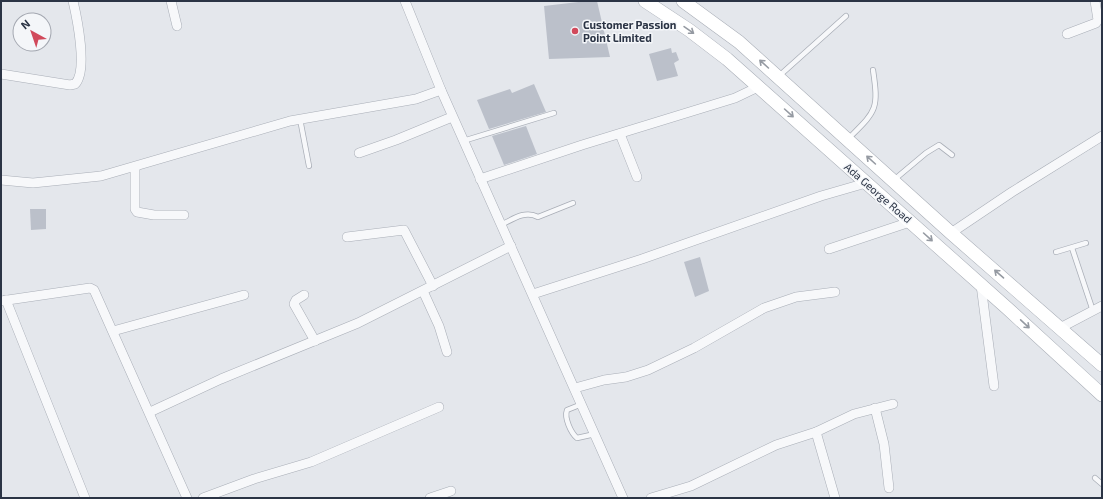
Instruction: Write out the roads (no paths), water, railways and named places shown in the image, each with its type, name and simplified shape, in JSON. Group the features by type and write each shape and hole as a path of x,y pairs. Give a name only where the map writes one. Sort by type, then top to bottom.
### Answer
{"main road":[{"name":"Ada George Road","path":"645,1 689,30 727,59 1102,395"},
{"name":"Ada George Road","path":"683,1 739,42 951,233 1102,365"}],"street":[{"path":"1,74 70,85 75,84 80,76 81,64 73,1"},
{"path":"171,1 177,26"},
{"path":"405,1 440,90 624,498"},
{"path":"1067,34 1096,23 1098,20 1095,1"},
{"path":"480,179 735,98 758,87"},
{"path":"1,180 33,183 101,176 300,119 416,99 440,90"},
{"path":"358,153 396,140 452,117"},
{"path":"620,134 638,177"},
{"path":"951,233 1012,192 1102,136"},
{"path":"135,167 135,209 137,212 154,215 184,215"},
{"path":"532,294 642,259 821,196 866,183"},
{"path":"829,250 910,222"},
{"path":"347,236 404,230 433,286"},
{"path":"150,412 221,379 358,324 511,246"},
{"path":"981,285 994,386"},
{"path":"85,498 4,301 92,289 150,412 187,498"},
{"path":"423,291 439,326 447,352"},
{"path":"575,388 604,380 626,377 648,370 694,348 764,308 796,297 835,292"},
{"path":"113,331 244,294"},
{"path":"304,295 296,300 294,304 315,340"},
{"path":"1060,328 1102,306"},
{"path":"651,498 691,486 776,445 816,432 854,414 893,404"},
{"path":"203,498 254,479 311,462 439,407"},
{"path":"875,408 884,444 889,488"},
{"path":"816,432 836,498"},
{"path":"430,498 451,491"}],"lane":[{"path":"778,77 846,16"},
{"path":"848,139 873,112 877,95 873,70"},
{"path":"463,141 554,113"},
{"path":"300,119 309,166"},
{"path":"893,180 926,153 939,145 952,155"},
{"path":"501,225 518,216 533,214 538,217 573,203"},
{"path":"1056,252 1086,243"},
{"path":"1072,248 1093,311"},
{"path":"582,404 567,410 566,415 573,434 577,438 595,434"},
{"path":"1095,478 1102,484"}],"place":[{"name":"Customer Passion Point Limited","path":"575,31"}]}
